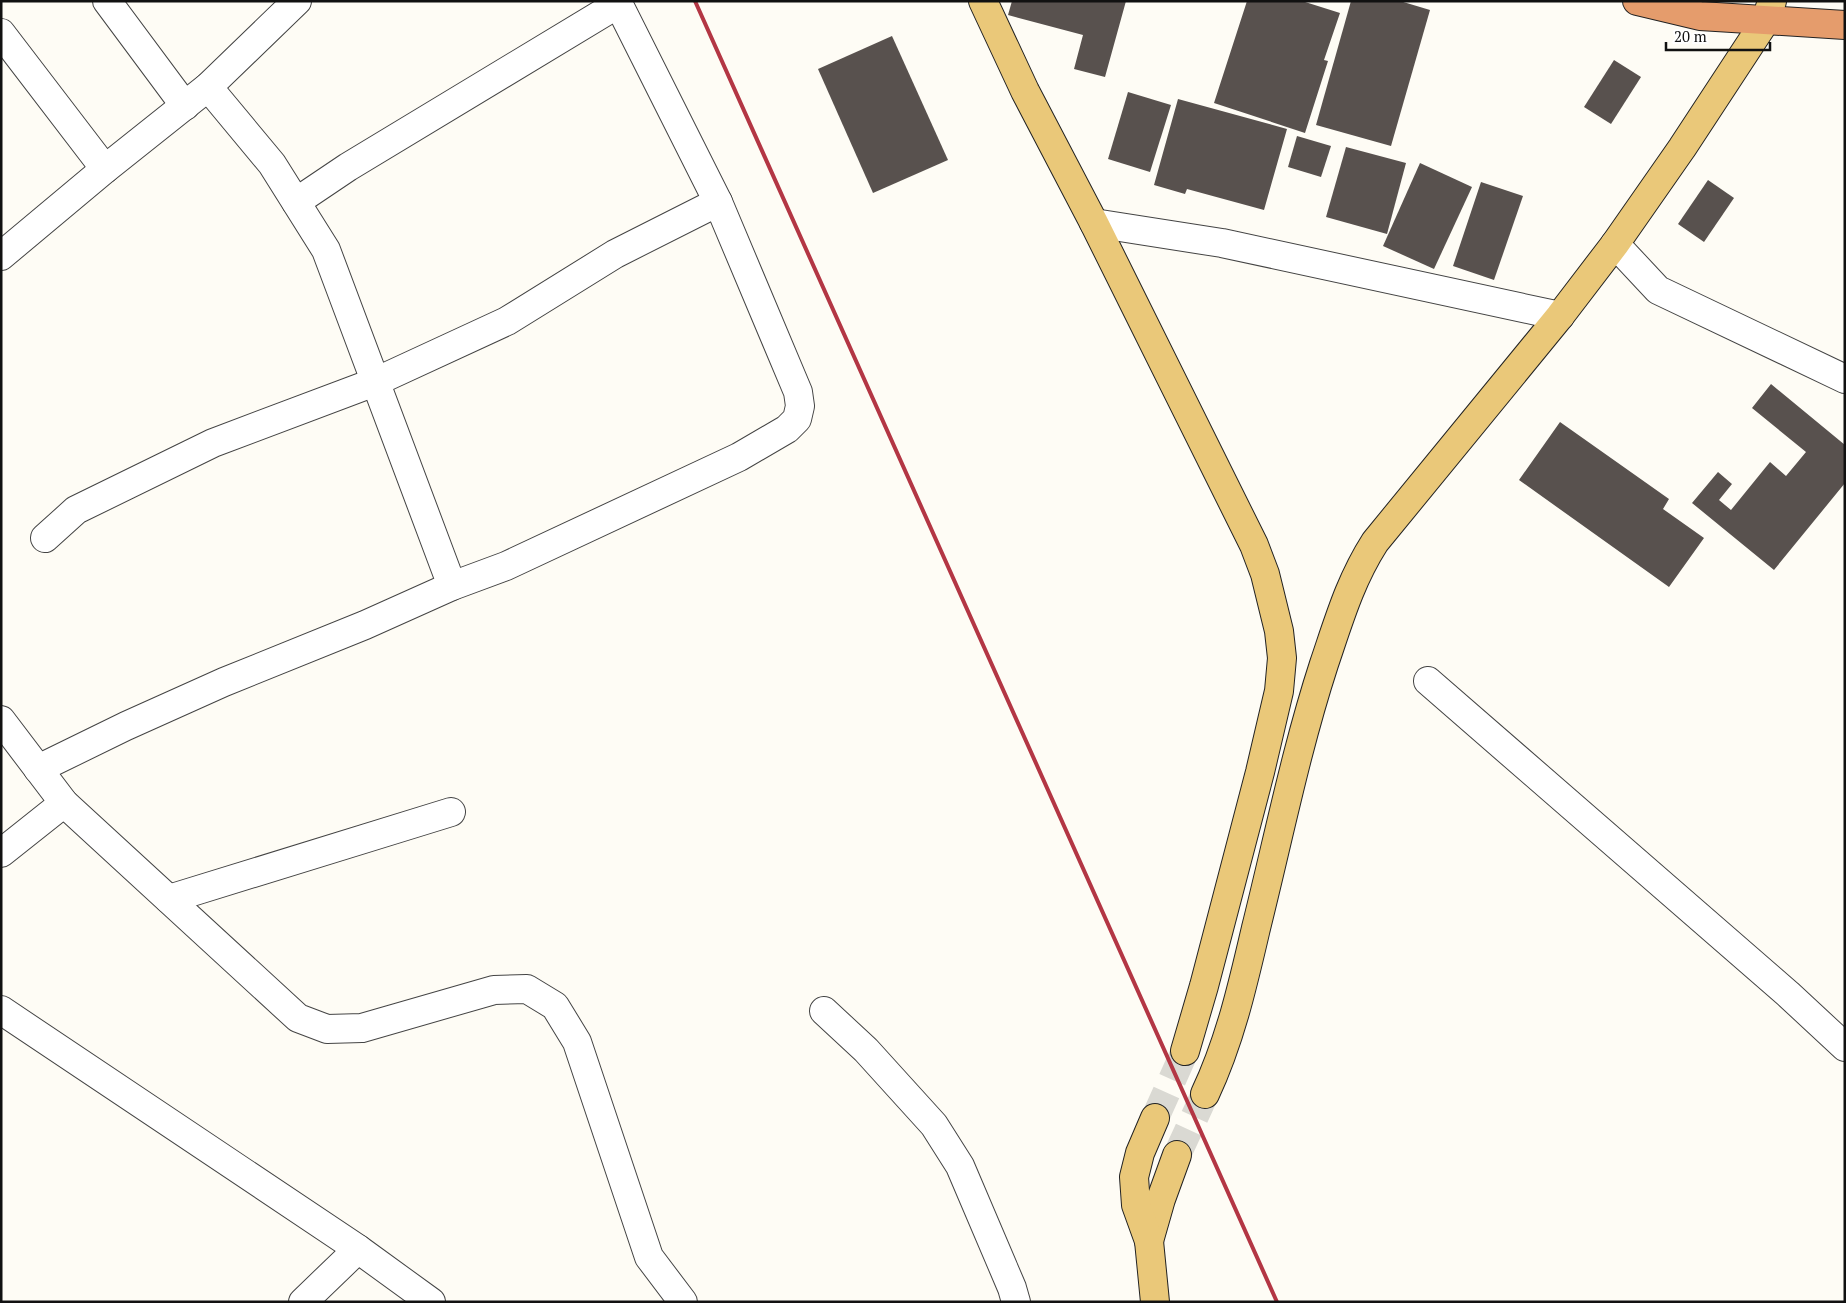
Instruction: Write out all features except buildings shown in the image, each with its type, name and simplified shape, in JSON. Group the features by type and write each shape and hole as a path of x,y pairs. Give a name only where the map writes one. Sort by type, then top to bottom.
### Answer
{"highway":[{"path":"1638,1 1683,6 1700,16 1769,11 1845,25"}],"main road":[{"path":"984,1 1025,91 1094,223 1254,545 1265,574 1279,631 1282,658 1279,691 1258,781 1185,1051"},
{"path":"1205,1094 1239,1000 1312,703 1353,581 1375,542 1560,316 1615,244 1682,148 1769,11"},
{"path":"1155,1118 1140,1153 1134,1177 1136,1205 1149,1241 1155,1302"},
{"path":"1149,1241 1164,1190 1177,1155"}],"street":[{"path":"107,1 185,106"},
{"path":"1,256 105,168 208,87 296,1"},
{"path":"38,770 126,726 224,682 365,625 452,586 506,566 739,457 787,429 797,419 800,406 798,392 718,202 618,2 348,167 296,202"},
{"path":"1,33 105,168"},
{"path":"208,87 272,164 326,250 452,586"},
{"path":"44,538 76,510 213,443 375,382 507,321 614,254 718,202"},
{"path":"1094,223 1222,243 1560,316"},
{"path":"1615,244 1658,290 1845,379"},
{"path":"1428,681 1788,994 1845,1047"},
{"path":"3,725 64,803 298,1018 327,1029 362,1028 494,990 527,989 555,1006 577,1042 649,1257 683,1302"},
{"path":"1,853 64,803"},
{"path":"169,899 451,812"},
{"path":"824,1011 866,1050 934,1125 960,1166 1012,1288 1016,1302"},
{"path":"7,1023 358,1249 431,1302"},
{"path":"304,1302 358,1249"}],"tunnel":[{"path":"1155,1118 1185,1051"},
{"path":"1177,1155 1205,1094"}],"railway":[{"path":"695,1 1277,1302"}]}
